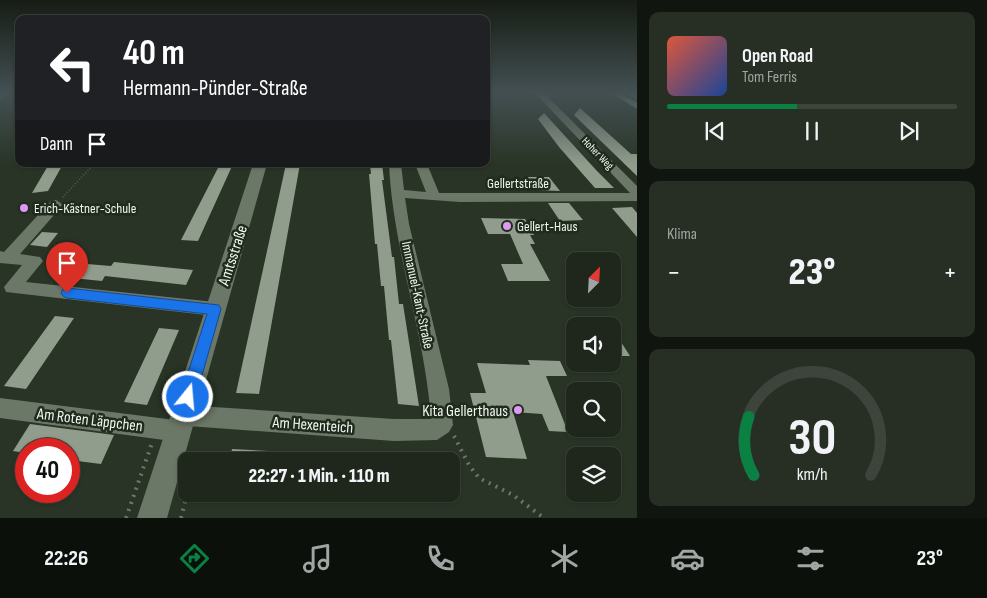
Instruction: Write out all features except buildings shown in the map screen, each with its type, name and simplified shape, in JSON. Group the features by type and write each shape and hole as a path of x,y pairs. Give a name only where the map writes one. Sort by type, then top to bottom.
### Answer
{"street":[{"name":"Hoher Weg","path":"562,116 637,193"},
{"name":"Amtsstraße","path":"152,518 173,424 214,309 259,167"},
{"name":"Immanuel-Kant-Straße","path":"395,167 402,224 438,389 442,425"},
{"path":"422,167 434,196"},
{"name":"Gellertstraße","path":"398,194 523,198 637,197"},
{"path":"3,258 56,204"},
{"path":"3,258 35,261 6,290"},
{"path":"6,290 214,309"},
{"name":"Am Roten Läppchen","path":"0,408 173,424"},
{"name":"Am Hexenteich","path":"173,424 394,430 430,430 437,429 442,425"}],"path":[{"path":"56,204 91,167"},
{"path":"126,518 173,424"},
{"path":"442,425 455,437 469,464 479,478 513,495 544,518"},
{"path":"181,518 185,502"}],"place":[{"name":"Erich-Kästner-Schule","path":"24,208"},
{"name":"Gellert-Haus","path":"507,226"},
{"name":"Kita Gellerthaus","path":"518,410"}],"route":[{"path":"67,293 214,309 188,397"}]}
